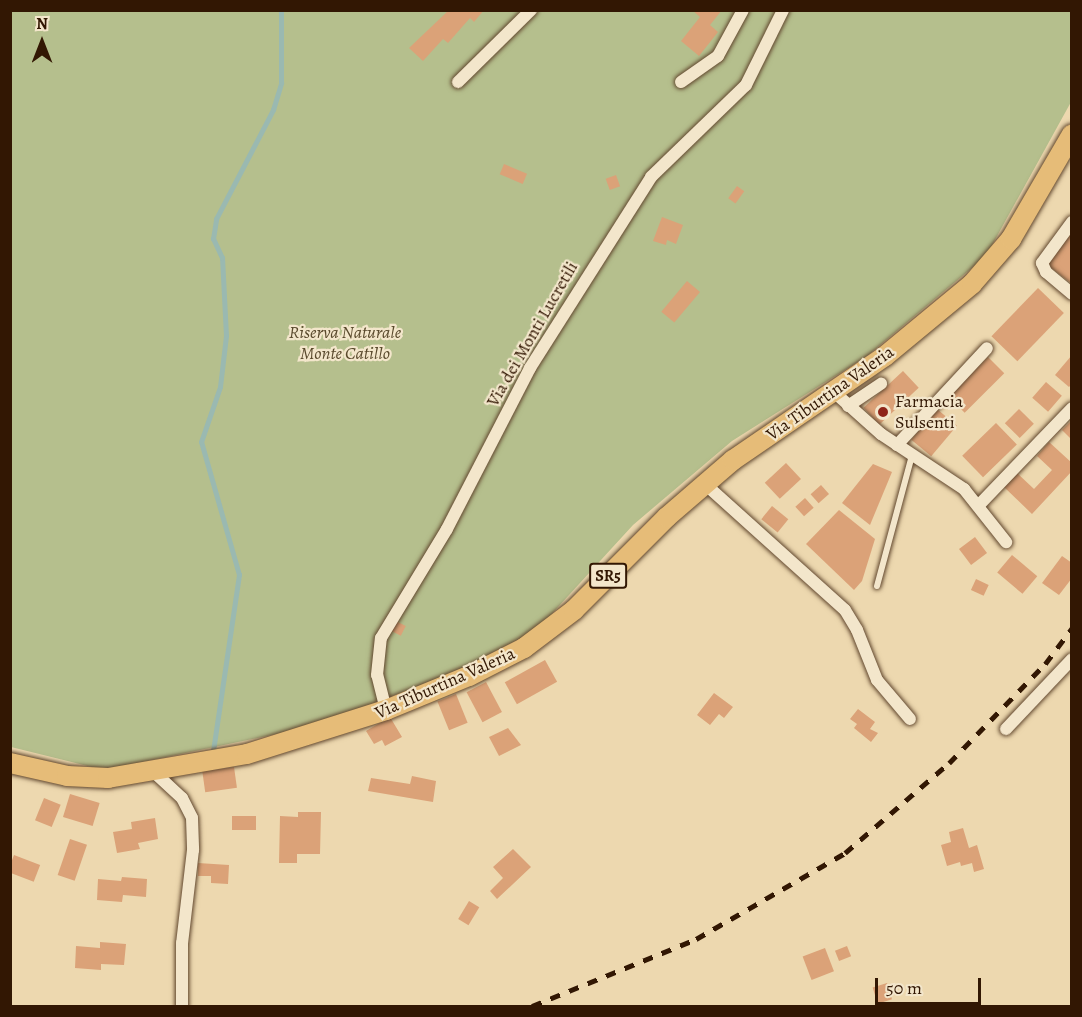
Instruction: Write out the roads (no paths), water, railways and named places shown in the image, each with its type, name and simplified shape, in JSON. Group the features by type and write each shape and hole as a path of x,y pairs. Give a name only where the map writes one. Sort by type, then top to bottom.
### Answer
{"main road":[{"name":"Via Tiburtina Valeria","path":"10,763 94,779 154,772 271,748 386,710 469,676 541,637 574,610 705,484 885,356 990,266 1011,239 1071,134"}],"street":[{"path":"458,82 531,10"},
{"path":"681,82 718,57 743,10"},
{"name":"Via dei Monti Lucretili","path":"386,710 376,675 381,638 442,538 530,368 651,177 746,85 783,10"},
{"path":"1071,222 1042,263 1046,272 1071,294"},
{"path":"897,445 987,348"},
{"path":"849,406 881,384"},
{"path":"834,392 897,445 954,481 979,506 1006,542"},
{"path":"979,506 1071,408"},
{"path":"705,484 845,610 857,630 877,680 910,719"},
{"path":"1006,729 1071,659"},
{"path":"154,772 182,798 192,818 193,849 182,943 182,1006"}],"lane":[{"path":"877,586 912,455"}],"waterway":[{"path":"213,751 239,575 201,442 220,387 226,336 222,258 213,239 216,219 273,110 281,83 281,10"}],"railway":[{"path":"532,1006 696,939 845,853 949,763 1045,664 1072,628"}],"place":[{"name":"Farmacia Sulsenti","path":"883,412"}],"park label":[{"name":"Riserva Naturale Monte Catillo","path":"345,343"}]}
